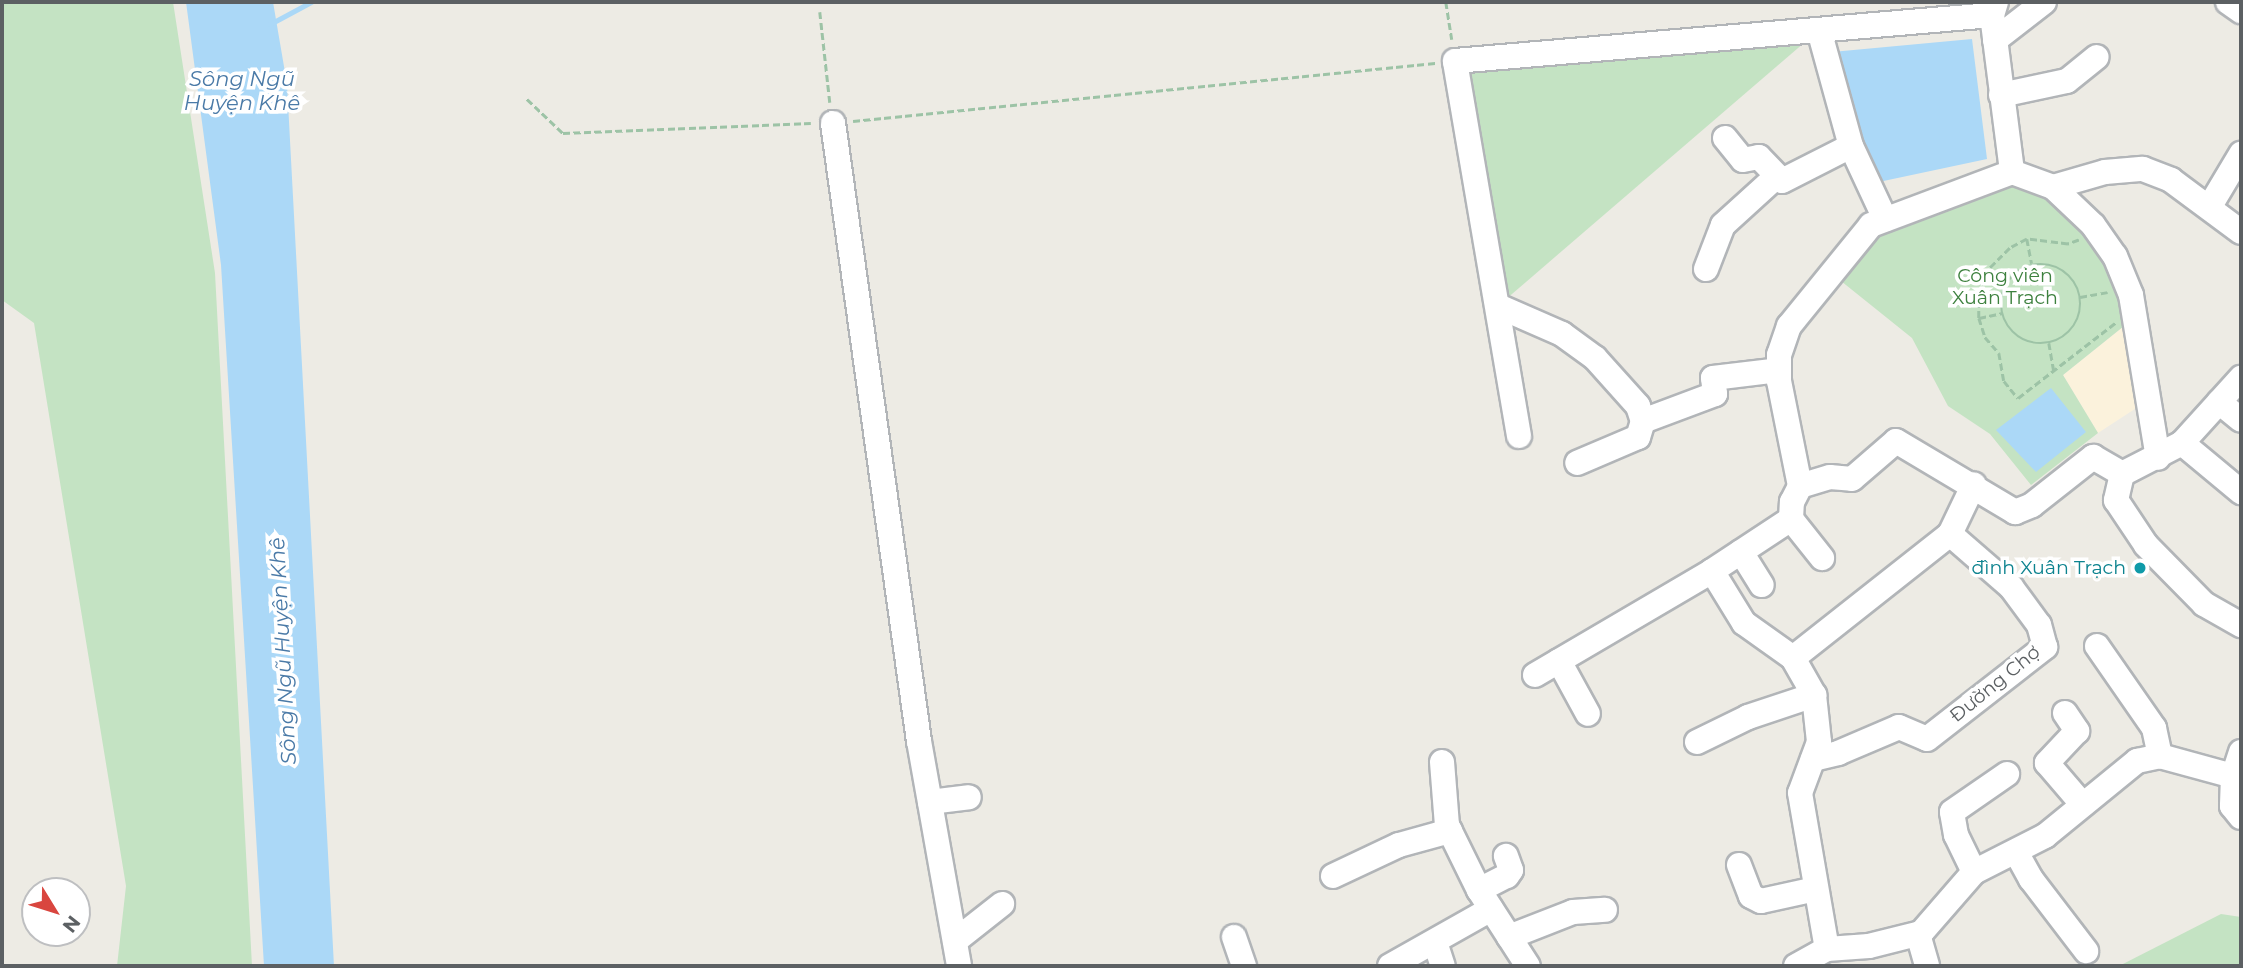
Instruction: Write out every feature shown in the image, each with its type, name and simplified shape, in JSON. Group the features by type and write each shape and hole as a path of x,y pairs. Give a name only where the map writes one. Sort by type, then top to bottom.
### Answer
{"street":[{"path":"1995,40 2045,2"},
{"path":"2228,2 2241,11"},
{"path":"1519,436 1455,61 1819,30 1994,8 2001,95 2012,172"},
{"path":"1819,30 1851,146 1885,219"},
{"path":"2001,95 2067,81 2097,57"},
{"path":"833,122 930,802 959,966"},
{"path":"1725,138 1743,160 1759,156 1783,181 1791,181 1851,146"},
{"path":"2210,206 2241,154"},
{"path":"2053,187 2094,174 2143,169 2171,180 2210,206 2241,232"},
{"path":"1822,558 1791,519 1792,502 1800,486 1779,370 1788,326 1871,225 2012,172 2053,187 2093,225 2115,256 2131,299 2158,458"},
{"path":"1706,269 1723,225 1777,176"},
{"path":"1498,306 1562,334 1595,358 1624,386 1643,421"},
{"path":"1577,463 1632,442 1643,421 1715,394 1713,378 1779,370"},
{"path":"2122,474 2158,458 2182,443 2241,378"},
{"path":"2219,402 2241,420"},
{"path":"1800,486 1830,477 1852,479 1896,441 1974,484 2015,512 2032,505 2093,457 2122,474"},
{"path":"2182,443 2241,492"},
{"path":"2122,474 2116,500 2146,545 2204,604 2241,625"},
{"path":"1793,659 1950,534 1974,484"},
{"path":"1535,675 1712,571 1791,519"},
{"name":"Đường Chợ","path":"1813,759 1838,753 1899,727 1927,739 2045,647 2039,625 2011,587 1950,534"},
{"path":"1741,552 1762,585"},
{"path":"1712,571 1744,623 1793,659 1814,695 1819,742 1800,793 1827,949"},
{"path":"2097,646 2154,728 2160,756"},
{"path":"1559,660 1588,714"},
{"path":"1697,742 1748,717 1814,695"},
{"path":"2065,713 2077,731 2047,763 2083,805"},
{"path":"1796,966 1827,949 1869,946 1918,934 1974,872 2045,836 2137,761 2160,756 2238,764 2232,806 2241,817"},
{"path":"1442,762 1450,831 1485,899 1528,966"},
{"path":"1974,872 1956,835 1952,812 2007,774"},
{"path":"930,802 969,797"},
{"path":"1333,876 1399,845 1450,831"},
{"path":"2016,852 2031,879 2086,951"},
{"path":"1390,966 1435,942 1485,899 1511,870 1506,856"},
{"path":"1739,865 1751,896 1761,901 1816,889"},
{"path":"955,941 1002,904"},
{"path":"1509,937 1573,912 1605,910"},
{"path":"1918,934 1927,966"},
{"path":"1234,937 1244,966"},
{"path":"1435,942 1443,966"}],"path":[{"path":"527,99 563,133 833,122 1455,61 1446,2"},
{"path":"820,12 833,122"},
{"path":"2093,225 2080,240 2068,244 2027,240 2010,248 1989,269 1979,290 1979,318 1985,337 1999,353 2004,381 2018,398 2055,372 2131,299"},
{"path":"2027,240 2032,265"},
{"path":"2032,265 2064,271 2080,297 2079,318 2072,330 2049,343 2023,340 2012,332 2002,313 2007,282 2032,265"},
{"path":"2080,297 2131,299"},
{"path":"1979,318 2002,313"},
{"path":"2049,343 2055,372"}],"shaded area":[{"path":"2134,318 2141,405 2098,433 2063,375"}],"green space":[{"path":"2,2 173,2 215,273 252,966 117,966 126,886 34,323 2,300"},
{"path":"1819,30 1498,306 1455,61"},
{"name":"Công viên Xuân Trạch","path":"2012,172 2093,225 2134,318 2063,375 2098,433 2031,485 1990,434 1948,406 1912,338 1831,273 1871,225"},
{"path":"2221,914 2241,917 2241,966 2119,966"}],"water":[{"name":"Sông Ngũ Huyện Khê","path":"186,2 273,2 287,84 334,966 264,966 221,265"},
{"path":"1972,39 1987,159 1874,183 1832,52"},
{"path":"2051,388 2086,432 2036,472 1996,430"}],"waterway":[{"path":"270,24 311,2"}],"place":[{"name":"đình Xuân Trạch","path":"2140,568"}]}
